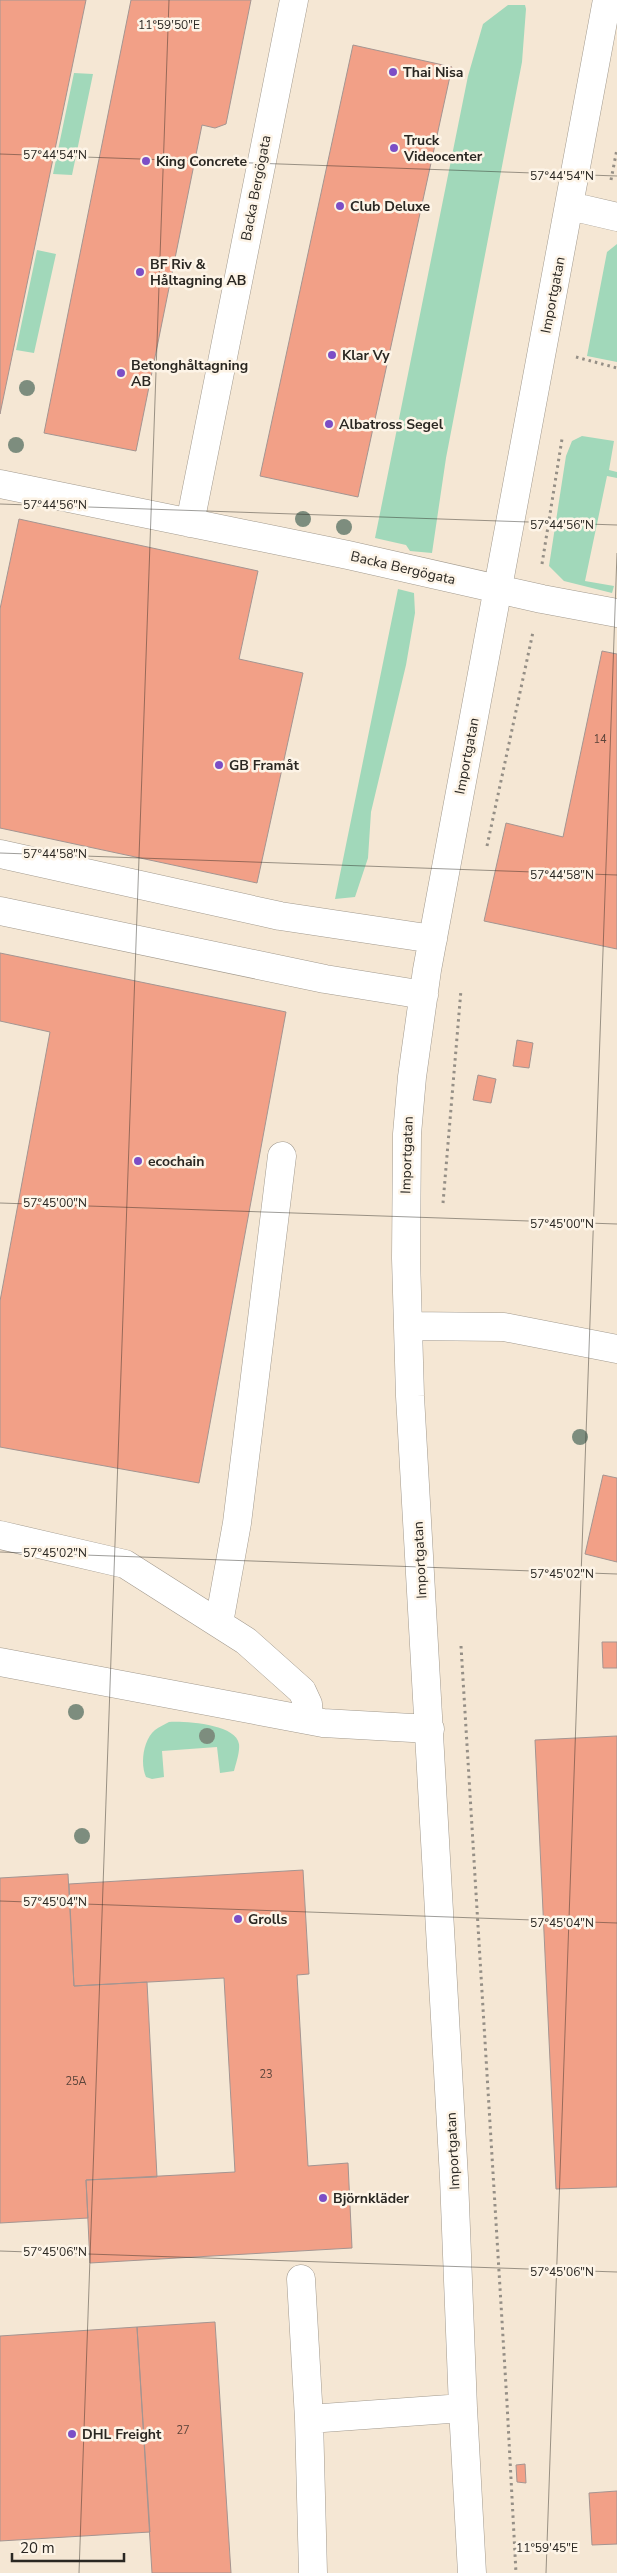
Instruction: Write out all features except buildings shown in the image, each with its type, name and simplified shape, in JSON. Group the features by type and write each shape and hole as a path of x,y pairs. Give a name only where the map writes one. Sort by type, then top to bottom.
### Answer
{"street":[{"name":"Backa Bergögata","path":"190,523 294,0"},
{"name":"Importgatan","path":"472,2573 462,2408 454,2178 408,1326 406,1134 412,1077 433,939 607,0"},
{"path":"570,206 617,217"},
{"name":"Backa Bergögata","path":"0,484 348,555 498,589"},
{"path":"498,589 617,613"},
{"path":"0,854 280,916 433,939"},
{"path":"0,911 325,979 424,995"},
{"path":"219,1624 237,1523 282,1156"},
{"path":"408,1326 504,1326 617,1349"},
{"path":"0,1535 125,1564 246,1641 302,1690 308,1704 309,1720"},
{"path":"0,1662 309,1720 430,1729"},
{"path":"301,2278 314,2573"},
{"path":"308,2419 462,2408"}],"path":[{"path":"576,357 617,368"}],"shaded area":[{"path":"0,0 617,0 617,2573 0,2573"}],"green space":[{"path":"508,5 525,5 526,9 522,62 446,458 432,553 410,551 406,545 375,538 468,76 483,24"},
{"path":"74,73 93,74 72,175 53,174"},
{"path":"617,244 617,362 587,356 607,252"},
{"path":"37,250 56,254 34,353 16,350"},
{"path":"582,436 614,441 609,470 617,472 617,478 607,476 585,581 614,586 612,593 564,581 549,566 566,456 572,441"},
{"path":"398,589 414,593 415,613 406,665 371,812 368,858 355,897 335,899"},
{"path":"169,1722 209,1725 229,1732 236,1737 239,1744 234,1771 220,1773 217,1747 162,1751 164,1777 152,1779 146,1777 143,1766 145,1746 155,1730"}],"place":[{"name":"Thai Nisa","path":"393,72"},
{"name":"Truck Videocenter","path":"394,148"},
{"name":"King Concrete","path":"146,161"},
{"name":"Club Deluxe","path":"340,206"},
{"name":"BF Riv & Håltagning AB","path":"140,272"},
{"name":"Klar Vy","path":"332,355"},
{"name":"Betonghåltagning AB","path":"121,373"},
{"name":"Albatross Segel","path":"329,424"},
{"name":"GB Framåt","path":"219,765"},
{"name":"ecochain","path":"138,1161"},
{"name":"Grolls","path":"238,1919"},
{"name":"Björnkläder","path":"323,2198"},
{"name":"DHL Freight","path":"72,2434"}]}
